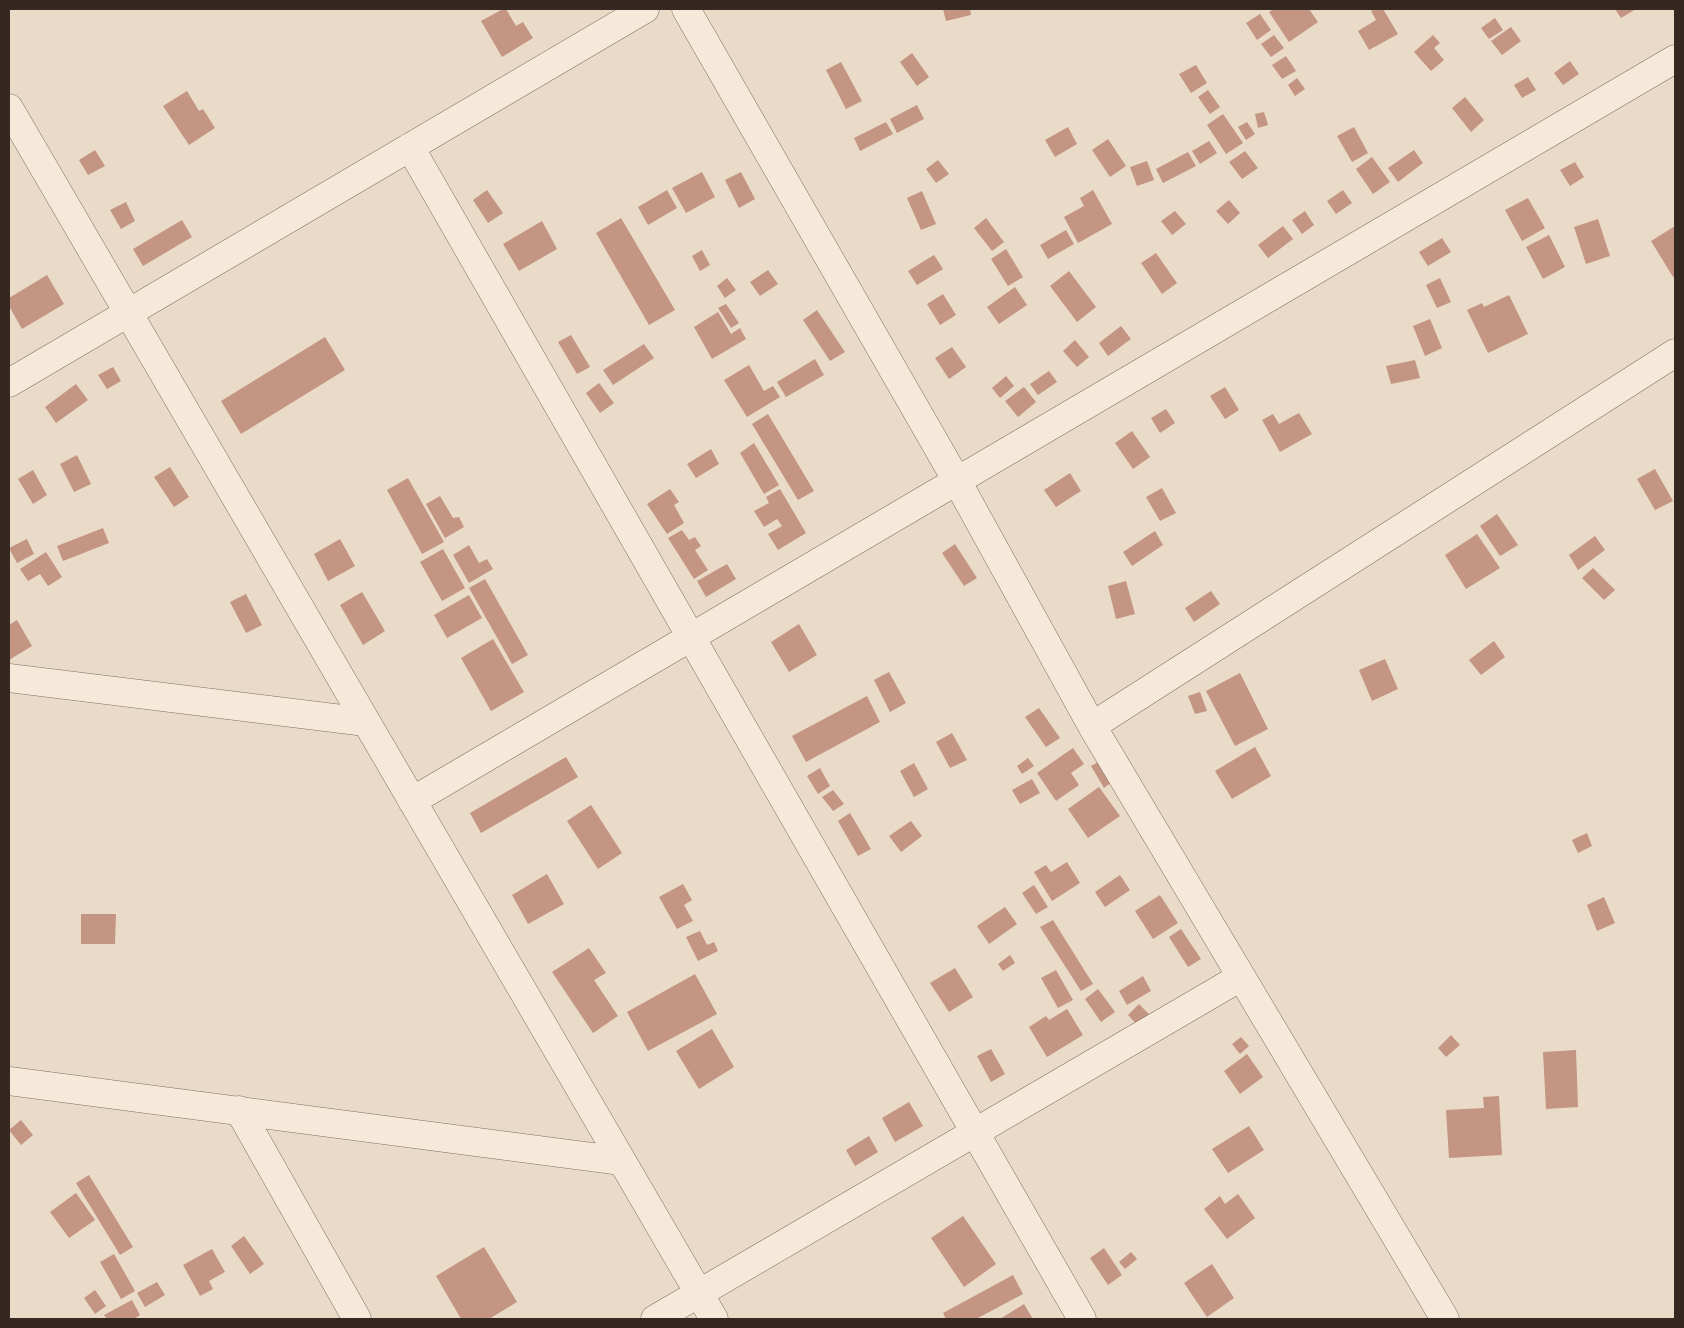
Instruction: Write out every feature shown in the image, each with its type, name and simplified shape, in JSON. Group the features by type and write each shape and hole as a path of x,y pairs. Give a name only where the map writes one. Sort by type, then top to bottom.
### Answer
{"street":[{"path":"9,384 645,9"},
{"path":"686,9 957,481 1092,726 1445,1319"},
{"path":"412,801 1672,65"},
{"path":"9,108 714,1319"},
{"path":"410,147 1082,1319"},
{"path":"1092,726 1675,353"},
{"path":"9,678 366,722"},
{"path":"655,1319 1241,977"},
{"path":"9,1081 622,1161"},
{"path":"239,1110 356,1319"}],"building":[{"path":"506,9 516,26 523,22 533,38 502,57 481,21"},
{"path":"943,9 970,9 971,15 946,21"},
{"path":"1274,9 1309,9 1318,22 1289,42 1269,12"},
{"path":"1383,9 1398,34 1369,50 1358,31 1376,20 1371,11"},
{"path":"1615,9 1636,9 1621,18"},
{"path":"1260,14 1271,30 1257,40 1246,23"},
{"path":"1495,18 1503,30 1489,39 1481,28"},
{"path":"1511,27 1521,41 1502,55 1491,41"},
{"path":"1274,35 1284,48 1271,57 1261,44"},
{"path":"1433,35 1440,43 1434,48 1444,60 1431,71 1414,52"},
{"path":"912,53 929,77 917,86 900,62"},
{"path":"1286,56 1296,71 1282,79 1272,65"},
{"path":"1570,61 1579,74 1563,85 1554,73"},
{"path":"841,62 862,101 846,109 826,70"},
{"path":"1196,65 1207,83 1191,93 1179,74"},
{"path":"1528,77 1536,90 1522,98 1514,85"},
{"path":"1297,78 1305,89 1295,96 1288,85"},
{"path":"1208,90 1220,107 1210,114 1198,97"},
{"path":"187,91 199,111 203,109 215,128 189,145 163,106"},
{"path":"1465,97 1484,120 1471,132 1452,108"},
{"path":"917,105 924,119 897,133 890,119"},
{"path":"1264,112 1268,125 1258,128 1255,114"},
{"path":"1223,114 1243,143 1226,154 1207,125"},
{"path":"886,122 893,134 860,151 854,138"},
{"path":"1247,122 1255,134 1246,140 1238,127"},
{"path":"1068,127 1077,144 1055,157 1045,140"},
{"path":"1354,127 1368,153 1352,162 1337,136"},
{"path":"1108,139 1126,166 1110,177 1092,150"},
{"path":"1209,141 1217,153 1200,164 1192,151"},
{"path":"95,150 105,166 88,175 79,160"},
{"path":"1414,150 1423,163 1398,182 1388,168"},
{"path":"1245,151 1258,168 1242,179 1229,162"},
{"path":"1188,152 1196,166 1163,183 1156,169"},
{"path":"1372,157 1390,182 1373,194 1356,169"},
{"path":"938,160 949,174 936,183 926,169"},
{"path":"1147,161 1154,180 1137,186 1130,167"},
{"path":"1575,162 1584,177 1570,186 1560,170"},
{"path":"702,172 715,197 686,213 672,188"},
{"path":"741,172 755,199 739,208 725,180"},
{"path":"487,190 503,213 488,223 473,200"},
{"path":"667,190 677,208 648,225 638,207"},
{"path":"1093,190 1112,224 1078,243 1064,217 1084,206 1080,198"},
{"path":"1343,190 1352,203 1336,214 1327,201"},
{"path":"922,191 936,224 921,230 907,198"},
{"path":"1528,198 1545,228 1522,241 1505,210"},
{"path":"1229,200 1240,213 1228,224 1216,211"},
{"path":"126,202 135,221 121,229 110,210"},
{"path":"1175,211 1186,224 1172,235 1161,221"},
{"path":"1305,211 1314,225 1302,234 1292,220"},
{"path":"621,218 675,310 649,325 596,233"},
{"path":"986,218 1004,242 992,251 974,228"},
{"path":"1598,219 1610,256 1586,264 1574,227"},
{"path":"182,220 192,237 143,266 133,249"},
{"path":"542,221 557,249 519,271 503,244"},
{"path":"1283,226 1293,239 1268,258 1258,245"},
{"path":"1675,226 1675,276 1673,277 1651,241"},
{"path":"1066,230 1074,244 1048,259 1040,245"},
{"path":"1549,235 1565,267 1543,279 1526,247"},
{"path":"1442,238 1451,252 1428,266 1419,252"},
{"path":"1006,249 1023,277 1008,286 991,259"},
{"path":"702,250 710,265 700,271 692,256"},
{"path":"1156,253 1177,283 1162,294 1141,263"},
{"path":"934,255 943,269 917,285 908,271"},
{"path":"768,270 778,284 760,296 750,282"},
{"path":"1069,271 1096,307 1077,322 1050,286"},
{"path":"47,275 64,304 22,329 9,306 9,298"},
{"path":"727,278 736,290 725,298 717,286"},
{"path":"1440,278 1451,302 1437,308 1426,285"},
{"path":"1015,287 1027,305 999,324 987,307"},
{"path":"943,294 956,315 940,325 927,304"},
{"path":"1509,295 1528,334 1488,353 1467,310 1482,303 1484,307"},
{"path":"726,304 739,323 731,328 718,308"},
{"path":"817,310 845,352 830,361 803,320"},
{"path":"718,312 731,334 740,328 746,339 712,359 694,327"},
{"path":"1430,319 1442,348 1425,356 1413,326"},
{"path":"1121,326 1131,339 1108,356 1099,343"},
{"path":"571,335 590,367 577,374 558,342"},
{"path":"325,337 345,370 241,434 221,401"},
{"path":"1075,340 1089,357 1077,367 1063,351"},
{"path":"644,344 654,358 613,385 603,370"},
{"path":"952,347 966,367 949,379 935,358"},
{"path":"815,359 824,375 786,397 777,382"},
{"path":"1415,360 1420,378 1391,384 1386,366"},
{"path":"749,365 764,391 773,386 780,397 747,417 724,380"},
{"path":"113,367 121,381 107,389 98,375"},
{"path":"1049,371 1057,382 1038,395 1030,384"},
{"path":"1006,376 1014,386 1000,398 992,388"},
{"path":"599,383 614,403 600,413 586,393"},
{"path":"76,384 88,400 56,423 45,407"},
{"path":"1024,387 1036,402 1018,417 1005,401"},
{"path":"1225,387 1239,410 1225,419 1210,396"},
{"path":"1166,409 1175,423 1160,433 1151,418"},
{"path":"1299,413 1312,434 1280,452 1262,420 1273,414 1279,424"},
{"path":"768,414 814,491 798,500 752,424"},
{"path":"1132,431 1150,457 1133,469 1115,443"},
{"path":"754,443 779,485 764,494 740,453"},
{"path":"711,449 719,464 696,478 687,464"},
{"path":"77,455 91,484 74,492 60,464"},
{"path":"170,467 189,497 174,507 154,477"},
{"path":"1655,469 1673,501 1655,510 1637,479"},
{"path":"33,470 47,495 33,504 18,479"},
{"path":"1070,473 1081,491 1056,507 1044,490"},
{"path":"408,478 444,542 422,554 387,490"},
{"path":"1162,488 1176,513 1160,521 1146,497"},
{"path":"670,489 679,502 674,505 684,523 667,534 647,504"},
{"path":"780,489 806,533 778,550 768,534 782,526 777,519 764,527 754,511 769,503 766,497"},
{"path":"440,496 453,518 459,517 464,527 445,538 426,504"},
{"path":"1497,514 1518,545 1500,556 1480,526"},
{"path":"103,528 109,543 63,561 57,546"},
{"path":"682,530 689,540 695,537 701,546 695,550 708,570 694,579 668,538"},
{"path":"1155,531 1163,545 1132,566 1123,552"},
{"path":"1477,534 1500,568 1466,589 1445,555"},
{"path":"1595,536 1605,550 1578,570 1569,555"},
{"path":"27,539 34,554 17,563 9,548"},
{"path":"340,539 355,566 328,581 314,554"},
{"path":"955,544 977,578 964,586 942,553"},
{"path":"469,545 479,563 487,559 493,569 469,583 453,555"},
{"path":"443,549 465,588 442,601 420,562"},
{"path":"46,552 62,577 48,586 40,574 28,581 20,569"},
{"path":"727,564 736,579 706,597 697,581"},
{"path":"1593,568 1615,590 1604,600 1582,578"},
{"path":"485,579 528,655 512,664 469,588"},
{"path":"1126,581 1135,614 1116,619 1108,586"},
{"path":"1211,591 1220,604 1194,622 1185,608"},
{"path":"362,592 385,631 363,645 340,605"},
{"path":"246,594 262,625 246,633 230,602"},
{"path":"469,595 482,618 447,638 434,615"},
{"path":"17,620 32,646 9,660 9,625"},
{"path":"799,624 817,655 789,672 771,642"},
{"path":"493,639 524,692 491,711 461,658"},
{"path":"1494,641 1505,657 1481,675 1469,660"},
{"path":"1385,659 1398,689 1372,701 1359,670"},
{"path":"889,672 906,703 890,712 874,680"},
{"path":"1240,673 1268,729 1235,746 1206,691"},
{"path":"1200,692 1207,711 1195,714 1188,696"},
{"path":"867,696 880,722 806,762 792,736"},
{"path":"1039,708 1060,738 1046,747 1025,717"},
{"path":"952,733 967,760 950,768 936,742"},
{"path":"1255,747 1271,776 1232,799 1215,771"},
{"path":"1073,748 1084,764 1071,773 1079,785 1056,801 1037,773"},
{"path":"566,757 578,777 481,833 470,813"},
{"path":"1028,758 1034,766 1022,774 1017,766"},
{"path":"1100,761 1112,782 1104,788 1091,766"},
{"path":"914,763 928,789 914,797 900,771"},
{"path":"820,768 830,786 818,794 807,776"},
{"path":"1032,779 1040,793 1020,804 1012,790"},
{"path":"1099,787 1120,816 1088,838 1068,809"},
{"path":"833,790 844,804 833,811 822,797"},
{"path":"591,805 622,853 598,869 567,821"},
{"path":"850,813 871,849 858,856 838,821"},
{"path":"911,821 922,836 901,852 889,836"},
{"path":"1587,833 1592,846 1578,853 1572,840"},
{"path":"1067,862 1080,883 1052,901 1034,872 1046,865 1051,872"},
{"path":"547,874 564,904 528,924 512,895"},
{"path":"1120,875 1130,890 1105,907 1095,892"},
{"path":"683,884 692,900 684,905 693,921 677,929 659,897"},
{"path":"1034,885 1048,907 1036,914 1022,893"},
{"path":"1160,895 1178,923 1153,939 1135,911"},
{"path":"1604,897 1615,923 1597,931 1587,905"},
{"path":"1005,907 1017,924 989,944 977,926"},
{"path":"81,914 116,914 115,944 81,944"},
{"path":"1053,920 1093,984 1081,991 1040,927"},
{"path":"1181,929 1201,959 1188,967 1169,937"},
{"path":"700,931 707,945 714,942 718,951 698,961 686,937"},
{"path":"589,948 606,973 594,980 618,1016 593,1033 552,972"},
{"path":"1010,955 1015,963 1003,971 998,964"},
{"path":"955,968 973,997 949,1012 930,983"},
{"path":"1056,970 1073,1000 1058,1008 1041,978"},
{"path":"695,974 717,1014 648,1051 627,1012"},
{"path":"1143,976 1151,991 1127,1005 1119,991"},
{"path":"1098,989 1115,1012 1101,1022 1085,999"},
{"path":"1139,1004 1152,1017 1141,1029 1128,1015"},
{"path":"1067,1009 1083,1035 1047,1057 1029,1027 1046,1016 1049,1020"},
{"path":"712,1029 734,1067 699,1089 676,1051"},
{"path":"1451,1035 1460,1045 1446,1057 1438,1048"},
{"path":"1241,1037 1249,1046 1240,1054 1232,1044"},
{"path":"991,1049 1005,1074 991,1082 977,1056"},
{"path":"1576,1050 1578,1107 1546,1109 1543,1052"},
{"path":"1247,1054 1263,1077 1240,1094 1224,1071"},
{"path":"1499,1096 1502,1155 1449,1158 1446,1110 1484,1108 1483,1097"},
{"path":"909,1102 923,1126 895,1142 882,1118"},
{"path":"21,1120 33,1135 21,1145 9,1130"},
{"path":"1249,1126 1264,1150 1228,1173 1212,1149"},
{"path":"869,1136 878,1152 855,1166 846,1150"},
{"path":"89,1175 133,1247 120,1255 76,1183"},
{"path":"76,1193 95,1220 69,1238 50,1212"},
{"path":"1238,1194 1255,1218 1227,1239 1204,1209 1220,1196 1225,1204"},
{"path":"963,1216 996,1264 964,1287 931,1238"},
{"path":"244,1236 264,1264 250,1274 231,1246"},
{"path":"484,1247 517,1302 489,1319 461,1319 436,1276"},
{"path":"1104,1248 1122,1275 1108,1285 1090,1258"},
{"path":"212,1249 225,1272 209,1281 213,1289 200,1296 183,1265"},
{"path":"1131,1252 1137,1259 1125,1269 1119,1262"},
{"path":"114,1254 135,1291 121,1299 100,1262"},
{"path":"1212,1264 1234,1298 1207,1317 1184,1283"},
{"path":"1013,1275 1023,1294 976,1319 946,1319 943,1313"},
{"path":"157,1282 165,1295 145,1307 137,1293"},
{"path":"95,1290 106,1306 95,1314 84,1298"},
{"path":"132,1300 140,1315 134,1319 107,1319 104,1315"},
{"path":"1024,1304 1033,1319 1000,1319"}]}
